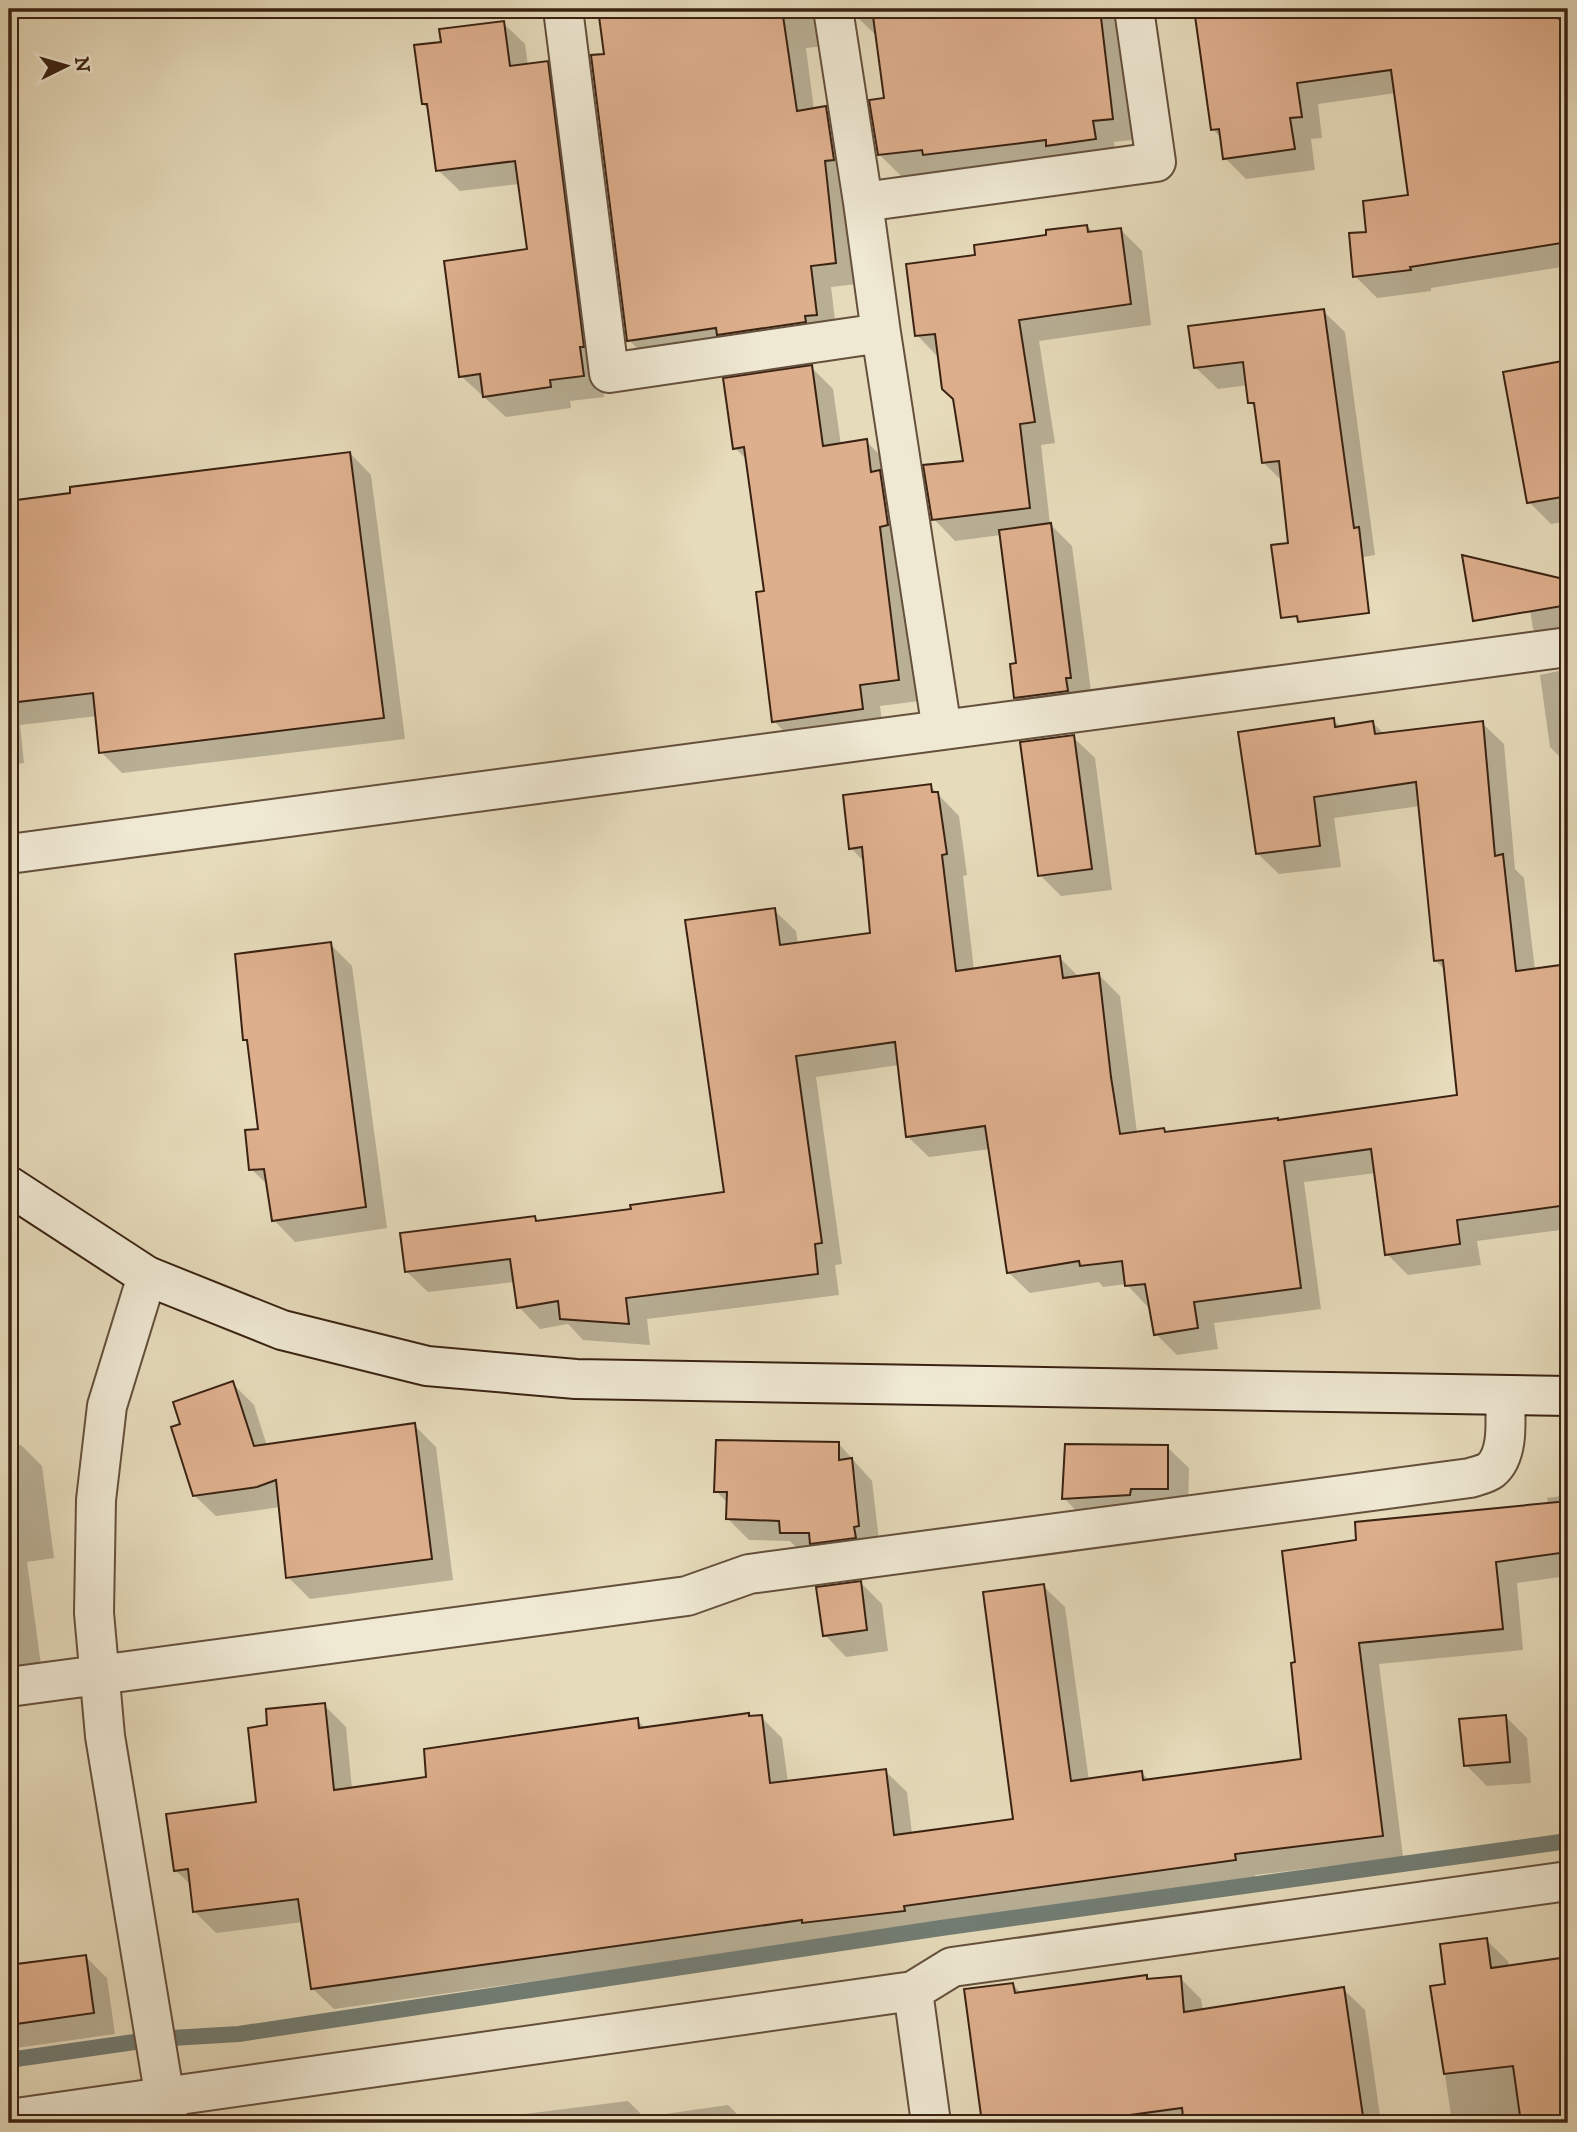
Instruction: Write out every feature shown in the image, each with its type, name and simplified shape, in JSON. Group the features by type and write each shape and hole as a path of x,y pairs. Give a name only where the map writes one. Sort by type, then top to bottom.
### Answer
{"street":[{"path":"563,9 609,373 881,333"},
{"path":"833,9 942,730"},
{"path":"863,202 1156,162 1134,9"},
{"path":"9,854 1568,647"},
{"path":"9,1186 147,1276 282,1330 427,1366 576,1379 1568,1396"},
{"path":"147,1276 107,1406 96,1500 94,1613 105,1736 166,2110"},
{"path":"9,1687 687,1595 749,1574 1470,1478 1491,1470 1500,1455 1505,1436 1505,1395"},
{"path":"9,2119 166,2110 913,1991 952,1967 1568,1881"},
{"path":"913,1991 931,2123"}],"building":[{"path":"598,9 782,9 797,111 826,106 834,160 825,161 836,263 811,266 817,315 805,316 806,322 717,335 716,328 627,341 591,55 604,54"},
{"path":"872,9 1100,9 1113,119 1093,121 1096,139 1046,146 1046,140 923,155 922,150 878,155 869,100 884,98"},
{"path":"1194,9 1533,9 1568,22 1568,242 1410,267 1411,270 1353,277 1349,233 1366,232 1363,201 1408,195 1391,70 1297,83 1302,117 1290,118 1295,149 1223,159 1219,129 1211,130"},
{"path":"504,21 510,66 548,61 584,347 580,347 584,376 550,380 551,387 483,397 480,374 459,377 444,261 527,249 515,161 436,171 427,104 422,104 414,45 441,42 439,29"},
{"path":"1087,225 1088,232 1121,228 1131,304 1019,320 1035,422 1020,424 1030,508 932,520 923,465 963,461 953,399 942,389 935,334 915,336 906,264 975,255 974,245 1046,235 1046,230"},
{"path":"1324,309 1354,528 1359,527 1369,613 1298,622 1297,616 1281,618 1271,545 1288,543 1279,461 1262,463 1254,403 1248,403 1243,362 1194,368 1188,326"},
{"path":"1568,360 1568,496 1527,503 1503,372"},
{"path":"812,365 823,446 867,439 871,472 880,470 888,525 880,527 899,680 860,685 863,709 772,722 756,592 764,591 744,447 733,449 723,378"},
{"path":"350,452 384,718 99,753 93,693 9,703 9,501 70,493 70,487"},
{"path":"1051,523 1071,678 1066,678 1068,691 1014,698 1010,664 1016,663 999,530"},
{"path":"1462,555 1568,580 1568,605 1473,621"},
{"path":"1334,718 1335,727 1373,721 1375,734 1483,721 1495,856 1503,854 1516,971 1568,964 1568,1205 1457,1220 1460,1244 1385,1255 1371,1149 1284,1161 1301,1288 1194,1302 1198,1328 1154,1335 1145,1284 1125,1286 1122,1261 1080,1266 1079,1261 1007,1273 985,1126 906,1137 895,1042 796,1056 822,1243 815,1244 818,1274 626,1298 629,1324 560,1319 558,1301 517,1308 510,1259 405,1272 400,1233 535,1216 536,1221 631,1209 630,1205 724,1192 685,920 775,908 780,945 870,933 862,847 849,849 843,795 931,784 932,792 938,792 947,854 942,855 956,971 1060,956 1063,978 1099,973 1120,1134 1278,1120 1457,1095 1443,960 1434,961 1416,782 1314,797 1320,846 1256,854 1238,732"},
{"path":"1074,735 1092,869 1038,876 1020,742"},
{"path":"331,942 366,1207 272,1221 264,1169 249,1170 245,1130 258,1129 247,1040 243,1040 235,954"},
{"path":"233,1381 254,1446 415,1423 432,1559 286,1578 276,1480 257,1487 193,1496 171,1427 180,1424 173,1402"},
{"path":"716,1440 839,1442 839,1460 852,1458 859,1526 854,1527 856,1538 810,1544 809,1533 780,1533 779,1521 726,1519 727,1492 714,1492"},
{"path":"1065,1444 1168,1445 1168,1489 1131,1489 1130,1495 1062,1499"},
{"path":"1568,1501 1568,1552 1496,1562 1503,1629 1359,1643 1383,1836 1235,1854 1236,1860 904,1906 905,1911 802,1923 802,1920 311,1989 298,1899 193,1912 188,1869 174,1871 166,1814 256,1802 248,1728 267,1725 266,1709 325,1703 334,1790 426,1777 424,1749 638,1718 639,1728 749,1713 749,1716 762,1715 770,1783 886,1769 894,1835 1013,1819 983,1592 1044,1584 1071,1781 1142,1771 1143,1780 1301,1759 1291,1663 1295,1662 1282,1551 1356,1540 1355,1522"},
{"path":"861,1581 867,1630 823,1636 816,1587"},
{"path":"1506,1715 1510,1762 1464,1766 1459,1719"},
{"path":"1487,1938 1491,1968 1568,1957 1568,2123 1521,2123 1513,2066 1444,2074 1430,1986 1445,1984 1440,1944"},
{"path":"86,1955 94,2013 9,2025 9,1965"},
{"path":"1147,1975 1147,1979 1181,1976 1184,2012 1344,1987 1364,2123 1206,2123 1205,2115 1183,2117 1182,2108 1071,2123 982,2123 964,1989 1013,1983 1015,1993"}],"waterway":[{"path":"9,2060 155,2039 239,2034 941,1928 1568,1841"}]}
